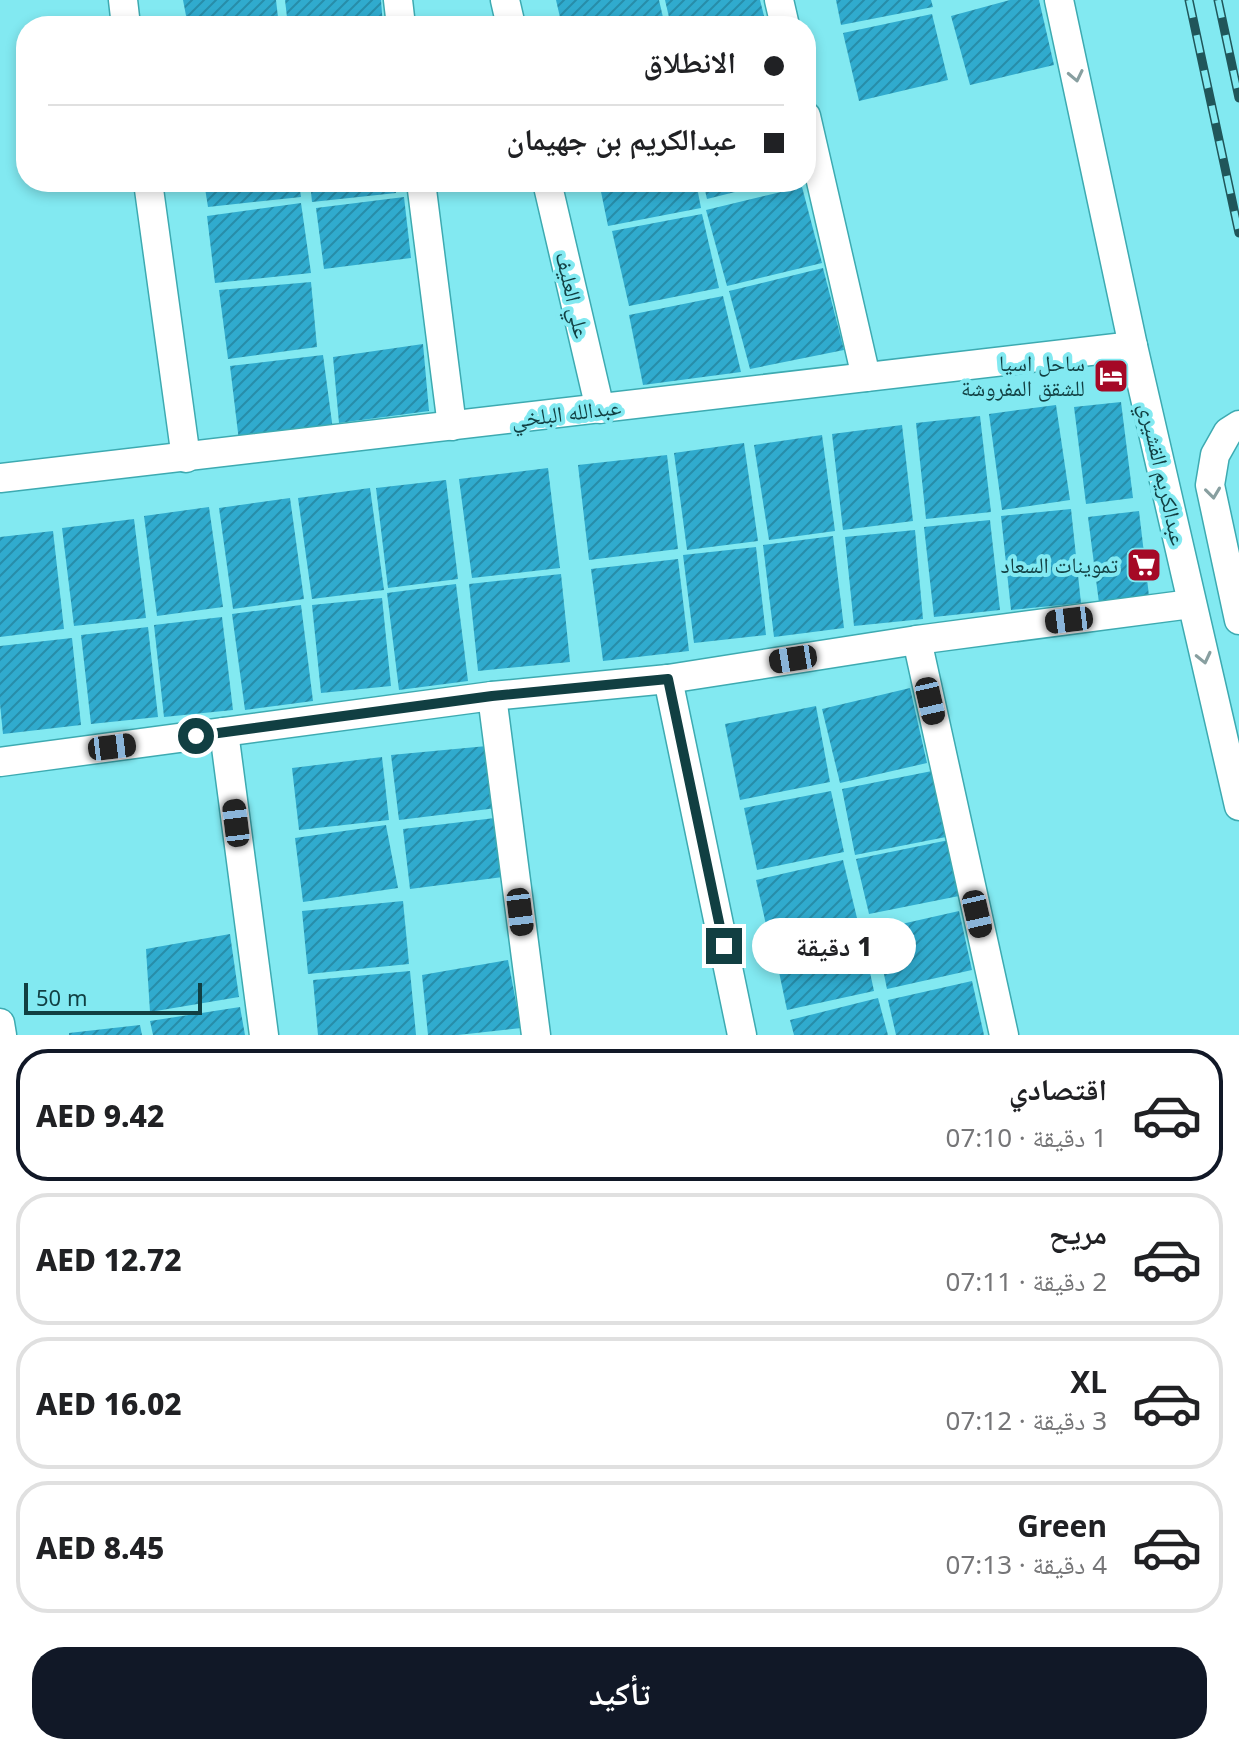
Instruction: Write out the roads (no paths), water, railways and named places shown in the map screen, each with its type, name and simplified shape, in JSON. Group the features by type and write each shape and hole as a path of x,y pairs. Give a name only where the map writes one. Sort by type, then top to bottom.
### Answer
{"street":[{"name":"عبدالكريم القشيري","path":"1059,0 1133,346 1239,806"},
{"path":"816,160 866,377"},
{"path":"149,192 186,458"},
{"path":"422,192 452,426"},
{"name":"علي العليف","path":"549,192 600,409"},
{"name":"عبدالله البلخي","path":"0,478 1133,346"},
{"path":"1239,425 1228,432 1215,455 1210,485 1239,620"},
{"path":"0,762 492,696 668,679 917,640 1191,604"},
{"path":"917,640 1004,1035"},
{"path":"668,679 742,1035"},
{"path":"492,696 536,1035"},
{"path":"224,732 264,1035"},
{"path":"0,1023 2,1035"}],"railway":[{"path":"1189,0 1239,233"},
{"path":"1218,0 1239,98"}],"place":[{"name":"ساحل اسيا للشقق المفروشة","path":"1111,376"},
{"name":"تموينات السعاد","path":"1144,565"}]}
